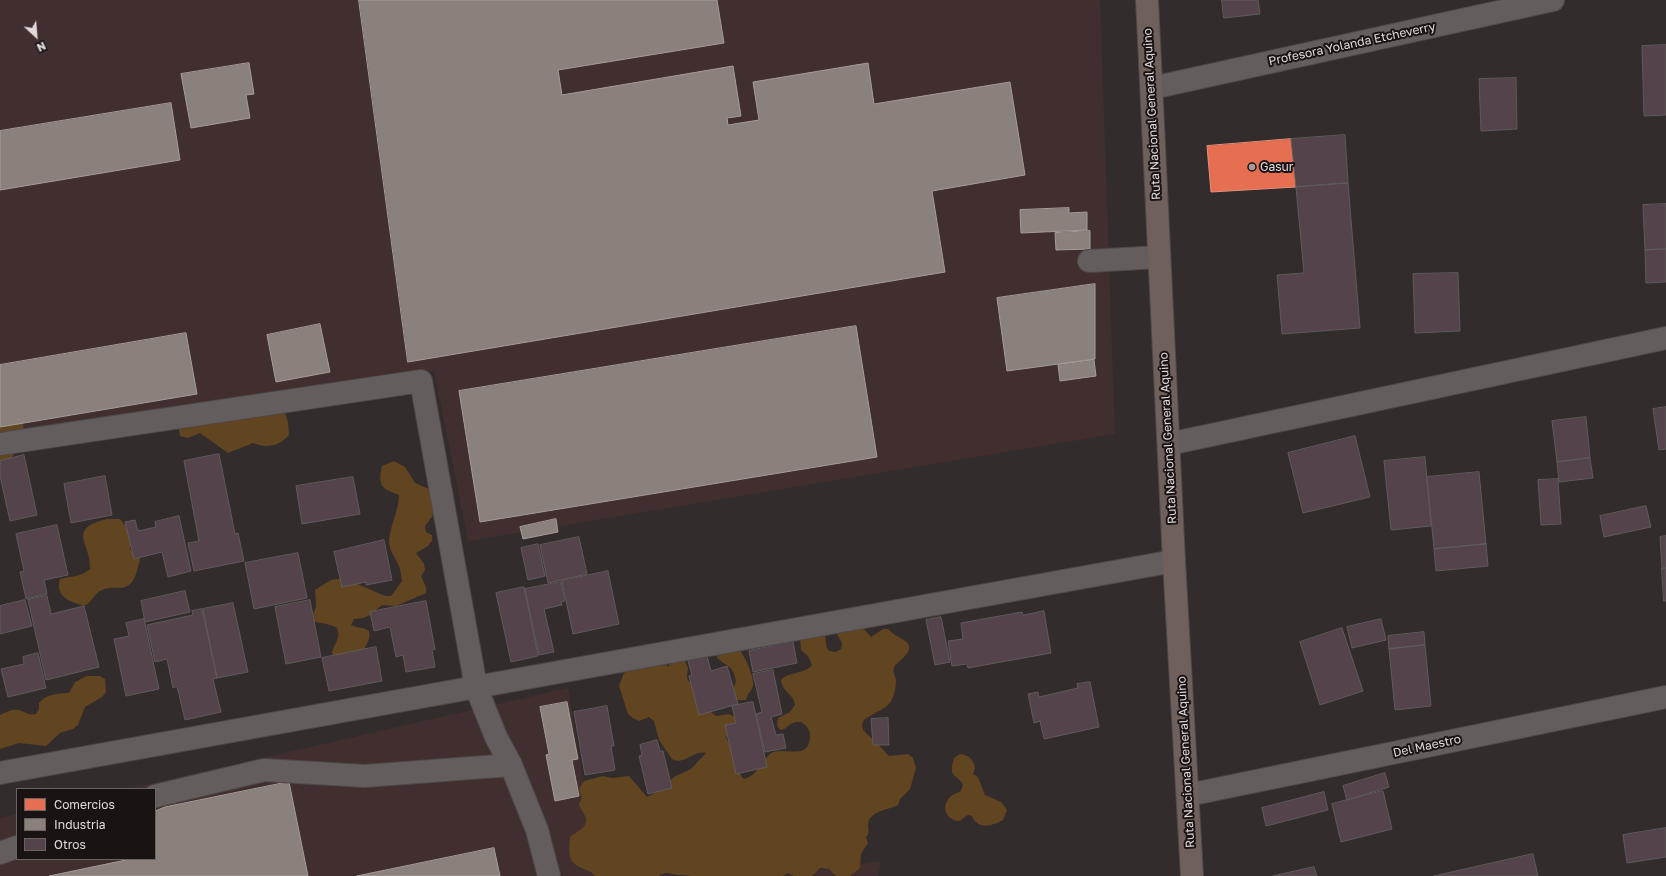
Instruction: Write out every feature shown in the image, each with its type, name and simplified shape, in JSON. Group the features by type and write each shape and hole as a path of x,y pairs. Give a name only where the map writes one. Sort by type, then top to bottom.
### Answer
{"highway":[{"name":"Ruta Nacional General Aquino","path":"1147,0 1174,561 1192,876"}],"street":[{"name":"Profesora Yolanda Etcheverry","path":"1152,88 1553,0"},
{"path":"1089,261 1159,257"},
{"path":"1169,444 1666,338"},
{"path":"0,444 421,381 476,687 496,737 511,765 537,830 549,876"},
{"path":"0,773 1174,561"},
{"name":"Del Maestro","path":"1188,795 1666,697"},
{"path":"156,796 264,770 365,776 511,765"},
{"path":"0,853 16,847"}],"shaded area":[{"path":"0,0 1100,0 1115,434 468,541 434,371 0,434"},
{"path":"0,393 20,413 23,420 23,428 22,436 15,453 0,473"},
{"path":"284,410 288,422 289,435 277,444 263,446 253,443 228,453 200,433 188,438 180,436 178,424"},
{"path":"394,461 405,467 415,483 429,489 437,510 425,526 426,532 432,535 432,541 428,546 416,553 424,564 425,570 421,576 426,587 426,593 396,606 382,605 367,617 354,619 351,625 369,631 367,643 361,654 333,658 332,652 338,637 338,631 334,626 313,621 316,604 315,590 331,580 344,578 385,596 391,596 402,581 400,569 389,543 389,537 399,501 399,495 384,488 380,479 382,466"},
{"path":"107,519 120,519 123,522 130,537 130,550 139,553 139,564 134,579 130,584 126,587 111,588 100,591 89,603 84,606 65,598 62,595 59,585 60,579 79,575 90,569 90,560 84,533 87,528 94,523"},
{"path":"863,628 871,637 883,629 888,629 909,645 909,651 894,668 896,681 893,698 890,703 864,720 862,727 865,732 889,756 908,754 913,758 916,768 910,789 900,799 898,805 872,816 869,820 866,837 868,843 861,854 860,868 850,876 836,876 829,869 820,868 812,876 794,876 788,873 783,876 691,876 666,873 659,876 595,876 574,864 570,857 570,837 586,823 585,816 579,804 582,798 579,789 584,781 603,776 612,778 629,776 647,797 661,790 674,777 691,769 706,753 698,753 676,761 672,759 659,740 654,721 649,717 639,721 628,714 619,686 624,673 633,669 664,664 669,667 670,663 684,659 688,668 687,679 692,684 691,686 694,685 711,712 716,716 729,714 735,717 737,723 726,737 742,771 740,774 744,779 753,775 770,754 781,751 800,751 805,749 808,745 810,737 809,730 801,722 793,723 780,730 777,725 778,718 790,712 795,705 793,698 783,687 781,680 788,675 805,670 812,665 808,656 801,650 800,639 823,632 829,651 836,652 841,649 842,643 836,632"},
{"path":"738,648 748,666 753,682 753,686 746,700 732,700 733,688 736,682 733,672 730,667 717,658 717,652"},
{"path":"87,676 100,676 105,679 106,692 102,697 85,707 78,725 73,729 60,733 46,746 19,743 0,749 0,715 8,711 15,710 36,714 39,709 39,703 45,697 69,693 75,682"},
{"path":"568,688 599,876 0,876 0,818 16,814 16,860 156,860 156,788 131,788"},
{"path":"960,754 968,756 972,760 975,768 973,774 978,777 985,795 1001,802 1007,810 1003,820 985,826 978,824 970,815 967,815 960,821 952,819 946,813 945,809 947,801 951,796 961,791 963,785 952,772 954,758"},
{"path":"881,861 878,876 780,876"}],"building: Comercios":[{"name":"Gasur","path":"1291,139 1296,187 1211,192 1207,146"}],"building: Industria":[{"path":"359,0 717,0 724,43 558,70 562,95 733,66 741,116 727,118 728,125 759,120 753,82 868,63 874,104 1010,82 1025,175 932,191 945,272 408,362"},
{"path":"249,63 254,94 246,95 250,118 191,128 181,74"},
{"path":"171,103 180,160 0,190 0,131"},
{"path":"1069,208 1069,213 1087,212 1087,230 1021,233 1020,210"},
{"path":"1090,231 1090,249 1056,250 1055,233"},
{"path":"1095,284 1095,359 1007,371 997,298"},
{"path":"320,324 330,372 276,382 267,335"},
{"path":"856,326 877,457 480,522 459,391"},
{"path":"186,333 197,394 0,427 0,365"},
{"path":"1094,360 1096,376 1060,381 1058,365"},
{"path":"556,519 558,532 523,539 520,527"},
{"path":"567,702 578,759 572,760 579,796 555,801 546,755 549,754 540,707"},
{"path":"289,782 308,876 49,876 126,860 156,860 156,811 165,807"},
{"path":"494,848 500,876 357,876"}],"building: Otros":[{"path":"1222,0 1258,0 1260,14 1224,18"},
{"path":"1666,45 1666,115 1644,116 1642,46"},
{"path":"1516,78 1517,129 1481,131 1479,79"},
{"path":"1345,135 1348,183 1296,187 1291,139"},
{"path":"1348,183 1360,328 1282,334 1277,275 1304,273 1296,187"},
{"path":"1666,204 1666,249 1645,250 1643,205"},
{"path":"1666,249 1666,282 1646,283 1645,250"},
{"path":"1458,273 1460,331 1415,333 1413,274"},
{"path":"1666,407 1666,449 1659,450 1653,409"},
{"path":"1586,417 1590,458 1557,462 1552,421"},
{"path":"1355,436 1370,497 1303,513 1288,453"},
{"path":"219,454 235,534 238,533 244,561 194,571 188,543 199,541 184,461"},
{"path":"24,455 37,515 10,521 0,476 0,461"},
{"path":"1425,457 1431,526 1391,530 1384,461"},
{"path":"1590,458 1593,478 1559,482 1557,462"},
{"path":"1479,472 1486,544 1434,549 1427,477"},
{"path":"105,476 112,515 71,523 64,484"},
{"path":"353,477 360,514 302,524 296,486"},
{"path":"1558,479 1561,524 1541,525 1538,480"},
{"path":"1646,506 1651,527 1604,537 1600,516"},
{"path":"179,516 191,571 168,577 162,552 134,559 125,522 135,520 138,531 156,527 155,522"},
{"path":"57,525 68,575 44,580 47,594 26,599 20,572 24,571 16,534"},
{"path":"1666,536 1666,568 1662,568 1660,537"},
{"path":"579,537 587,574 548,583 540,545"},
{"path":"384,540 392,580 366,585 366,582 342,587 334,552"},
{"path":"538,544 545,576 528,580 521,548"},
{"path":"1486,544 1488,566 1436,571 1434,549"},
{"path":"298,553 307,598 254,609 245,563"},
{"path":"1662,568 1666,568 1666,601 1664,601"},
{"path":"608,571 619,624 573,634 562,581"},
{"path":"561,582 565,601 561,602 562,605 544,609 554,652 539,655 525,589"},
{"path":"524,587 538,656 511,662 496,593"},
{"path":"185,591 190,612 145,622 141,601"},
{"path":"47,596 51,614 84,606 99,667 46,680 28,600"},
{"path":"25,600 32,626 0,634 0,606"},
{"path":"310,600 321,657 286,664 275,607"},
{"path":"426,601 435,649 432,650 435,667 406,672 403,655 396,657 390,627 374,631 370,612"},
{"path":"233,603 248,672 217,678 203,609"},
{"path":"202,609 217,678 213,679 221,712 185,720 177,686 173,688 167,659 155,662 147,625 193,615 192,611"},
{"path":"1044,611 1051,653 968,668 967,664 952,666 948,641 963,639 961,623 1022,612 1023,615"},
{"path":"941,617 950,662 935,665 926,620"},
{"path":"144,619 159,689 126,696 114,639 129,636 126,623"},
{"path":"1381,619 1386,640 1352,648 1347,627"},
{"path":"1342,628 1363,691 1320,705 1300,642"},
{"path":"1424,632 1425,645 1389,649 1388,636"},
{"path":"793,642 797,663 753,672 749,651"},
{"path":"1425,645 1431,706 1395,710 1389,649"},
{"path":"376,647 382,681 329,691 322,658"},
{"path":"38,653 46,688 8,697 1,669 24,664 23,657"},
{"path":"707,656 711,671 727,666 738,704 699,715 689,676 692,675 688,661"},
{"path":"773,670 782,714 771,717 776,735 783,734 786,748 765,752 756,714 762,712 753,674"},
{"path":"1090,682 1099,727 1044,739 1040,721 1034,723 1028,694 1038,692 1039,697 1078,688 1077,684"},
{"path":"753,702 767,767 736,774 725,725 736,723 732,706"},
{"path":"607,706 614,746 611,746 615,770 585,775 574,712"},
{"path":"888,718 889,745 873,745 871,719"},
{"path":"657,740 660,751 663,751 672,788 648,794 639,756 642,755 640,745"},
{"path":"1385,773 1389,787 1347,800 1343,786"},
{"path":"1383,791 1392,829 1341,842 1332,804"},
{"path":"1324,792 1328,810 1266,826 1262,808"},
{"path":"1666,828 1666,857 1627,863 1623,835"},
{"path":"1533,854 1538,876 1434,876"},
{"path":"1314,867 1317,876 1273,876"}],"place":[{"name":"Gasur","path":"1252,167"}]}
